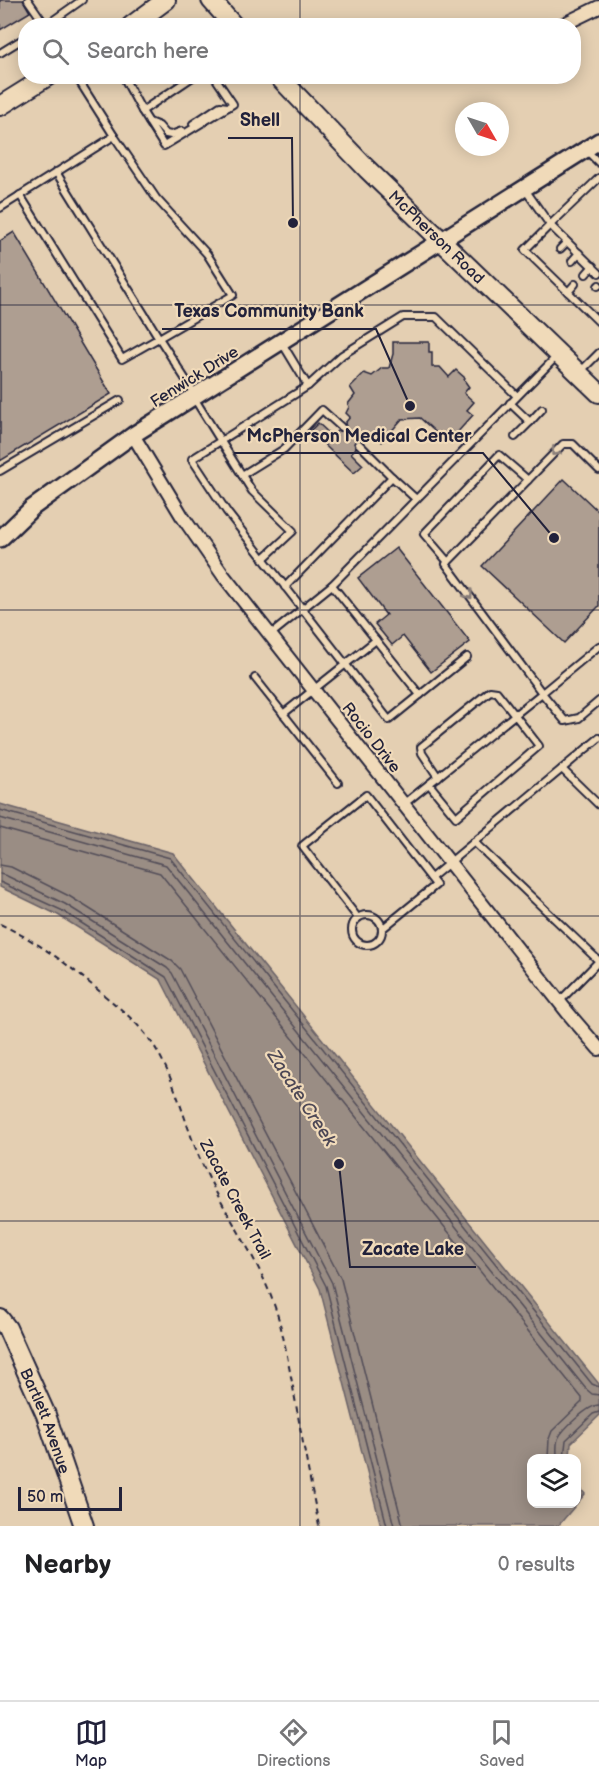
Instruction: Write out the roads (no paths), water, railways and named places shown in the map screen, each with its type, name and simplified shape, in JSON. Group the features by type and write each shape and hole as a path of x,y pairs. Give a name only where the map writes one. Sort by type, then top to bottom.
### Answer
{"main road":[{"path":"142,18 166,0"},
{"path":"211,0 227,18"},
{"path":"0,106 35,84"},
{"name":"McPherson Road","path":"286,84 440,241 599,393"},
{"name":"Bartlett Avenue","path":"0,1319 7,1328 46,1415 84,1526"}],"street":[{"path":"576,18 599,7"},
{"name":"Fenwick Drive","path":"0,539 32,508 133,435 599,141"},
{"name":"Rocio Drive","path":"133,435 182,516 223,575 559,1002 599,1049"}],"lane":[{"path":"28,0 40,18"},
{"path":"55,18 82,0"},
{"path":"0,53 18,42"},
{"path":"20,195 122,359 233,295 207,254 156,198 81,84"},
{"path":"127,84 164,146 233,104 219,84"},
{"path":"142,111 182,84"},
{"path":"149,122 171,135 178,133 220,106 229,106"},
{"path":"0,208 114,136"},
{"path":"585,150 599,163"},
{"path":"56,172 252,491 293,531 263,559"},
{"path":"598,318 580,304 525,250 599,178"},
{"path":"524,188 550,225 599,273"},
{"path":"560,249 567,242"},
{"path":"572,261 579,253"},
{"path":"542,266 549,260"},
{"path":"586,274 593,266"},
{"path":"554,278 561,271"},
{"path":"568,292 575,284"},
{"path":"580,304 588,297"},
{"path":"467,657 389,720 227,512 192,459 308,386 342,355 403,317 436,317 517,396"},
{"path":"281,341 308,386"},
{"path":"579,374 599,353"},
{"path":"270,635 332,585 558,354"},
{"path":"0,471 120,400"},
{"path":"510,403 530,422"},
{"path":"515,437 542,409"},
{"path":"242,475 284,449 322,410 341,427"},
{"path":"359,444 416,499"},
{"path":"448,562 563,444 573,444 599,470"},
{"path":"528,480 499,455 424,534 448,562 446,564 565,721 579,718 599,701"},
{"path":"285,587 392,477"},
{"path":"332,585 420,695"},
{"path":"283,714 376,640"},
{"path":"404,804 599,646"},
{"path":"255,678 338,783"},
{"path":"429,784 456,817 539,746 497,692 490,691 421,747 422,753 438,777"},
{"path":"431,878 599,738"},
{"path":"562,769 599,805"},
{"path":"358,918 302,846 366,795 436,885 382,929 376,942 362,945 354,939 351,930 352,925 363,915 373,917 382,929"},
{"path":"474,842 598,962 559,1002"}],"water":[{"name":"Zacate Creek","path":"0,804 173,853 599,1384 599,1416 571,1443 570,1454 527,1454 527,1508 573,1508 558,1526 381,1526 320,1289 161,980 58,915 0,887"}],"place":[{"name":"Shell","path":"293,223"},
{"name":"Texas Community Bank","path":"410,406"},
{"name":"McPherson Medical Center","path":"554,538"},
{"name":"Zacate Lake","path":"339,1164"}]}
